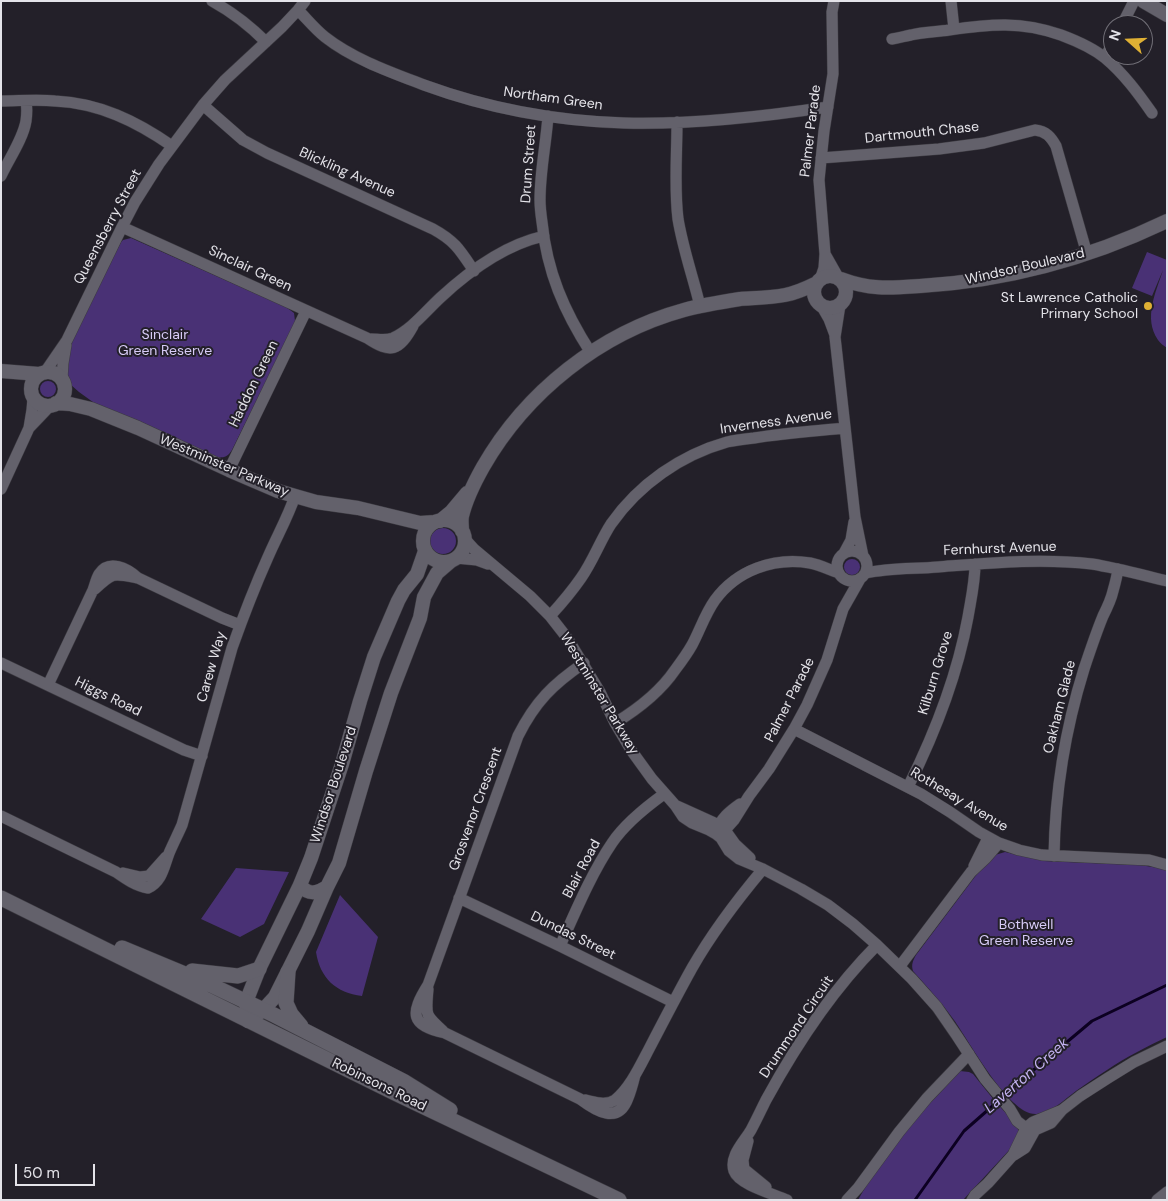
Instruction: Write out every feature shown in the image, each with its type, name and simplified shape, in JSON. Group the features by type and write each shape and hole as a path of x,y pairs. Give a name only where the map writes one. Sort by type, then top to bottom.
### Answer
{"main road":[{"name":"Robinsons Road","path":"1,898 397,1094 619,1200"},
{"name":"Robinsons Road","path":"26,910 78,929 211,985 305,1030 336,1048 405,1082 511,1148"},
{"path":"175,970 238,976 259,969"},
{"path":"288,972 286,1003 305,1030"}],"street":[{"path":"212,1 243,21 266,42"},
{"name":"Palmer Parade","path":"818,281 824,268 825,254 819,180 833,74 833,6 826,1"},
{"path":"951,1 954,29"},
{"path":"1127,15 1134,1"},
{"path":"1143,1 1167,15"},
{"name":"Queensberry Street","path":"42,373 67,340 122,227 149,179 172,146 203,105 225,80 302,6"},
{"name":"Northam Green","path":"302,6 319,31 354,55 416,82 495,106 548,116 624,123 676,122 771,115 828,107"},
{"path":"892,39 954,29 1007,24 1028,26 1068,38 1093,50 1103,57"},
{"path":"1112,65 1133,87 1152,113"},
{"path":"1,100 70,102 99,108 131,121 172,146"},
{"path":"1,176 26,123 26,100"},
{"name":"Blickling Avenue","path":"203,105 243,140 267,153 446,236 457,246 474,271"},
{"name":"Drum Street","path":"548,116 542,162 540,201 544,236 550,267 562,300 576,329 591,353"},
{"path":"676,122 678,220 685,254 700,306"},
{"name":"Dartmouth Chase","path":"821,158 940,149 984,142 1035,130 1041,131 1048,134 1056,146 1087,254"},
{"name":"Windsor Boulevard","path":"840,278 858,285 877,288 947,284 986,278 1036,268 1087,254 1121,242 1167,221"},
{"name":"Sinclair Green","path":"122,227 367,338 385,348 400,345 405,340 412,326 442,296 474,271 506,249 544,236"},
{"name":"Palmer Parade","path":"825,254 840,278"},
{"path":"472,487 462,517 463,549 453,559 445,562 433,559 428,556 424,546 426,530 451,512 472,487 498,443 522,413 563,373 591,353 625,333 644,324 700,306 740,299 785,295 829,276 840,278 846,288 846,298 836,308 785,295"},
{"path":"818,281 814,288 814,294 829,319 836,337 855,517 867,563 863,576 852,581 844,579 840,574 838,564 851,540 855,517"},
{"name":"Windsor Boulevard","path":"842,304 877,288"},
{"path":"836,337 842,304"},
{"name":"Haddon Green","path":"228,470 306,311"},
{"name":"Queensberry Street","path":"63,383 63,363 67,340"},
{"path":"1,371 55,373 63,383 63,396 29,428"},
{"path":"1,371 32,395 40,404 53,404"},
{"path":"1,489 29,428 32,410 32,382 42,373"},
{"name":"Westminster Parkway","path":"63,383 91,409"},
{"name":"Westminster Parkway","path":"53,404 70,404 91,409 138,428 228,470 295,496 316,502 358,508 420,523 437,521"},
{"name":"Inverness Avenue","path":"550,616 582,577 611,524 629,501 649,482 676,463 703,450 729,442 766,436 845,428"},
{"name":"Carew Way","path":"1,816 116,872 130,882 148,888 154,885 162,873 182,825 240,625 295,496"},
{"name":"Westminster Parkway","path":"390,516 407,526 424,546"},
{"path":"437,521 446,520 452,522 458,526 463,535"},
{"name":"Westminster Parkway","path":"463,535 474,549 530,596 550,616 568,639 584,663 615,723 640,763 683,817 687,821 720,830 763,869 828,905 877,945 900,966 937,1007 985,1079 1010,1109 1017,1121 1031,1127"},
{"name":"Windsor Boulevard","path":"248,1021 246,1002 259,969 311,858 374,657 398,601 416,574 424,546"},
{"path":"811,564 830,560 848,552 856,552 864,557"},
{"name":"Fernhurst Avenue","path":"864,557 893,569"},
{"name":"Windsor Boulevard","path":"263,1010 274,997 288,972 339,863 388,702 420,618 424,597 437,573 453,559"},
{"name":"Westminster Parkway","path":"453,559 477,560 496,567"},
{"name":"Fernhurst Avenue","path":"863,576 893,569 1006,561 1049,561 1092,564 1167,581"},
{"path":"615,723 640,707 674,673 692,645 714,601 732,582 750,571 773,563 811,564 840,574"},
{"name":"Kilburn Grove","path":"908,787 931,739 956,669 965,634 975,576 975,564"},
{"name":"Oakham Glade","path":"1054,856 1058,790 1069,724 1083,671 1112,596 1118,569"},
{"name":"Palmer Parade","path":"840,574 844,588 843,609"},
{"path":"48,685 94,590 112,575 138,578 240,625"},
{"name":"Palmer Parade","path":"720,830 727,814 749,796 769,769 794,729 827,660 843,609 863,576"},
{"name":"Higgs Road","path":"1,663 184,750 202,756"},
{"name":"Grosvenor Crescent","path":"584,663 552,687 538,703 524,724 512,752 428,985 426,1010 430,1020 445,1033 580,1098 600,1103 612,1102 622,1093 635,1075 702,951 763,869"},
{"name":"Rothesay Avenue","path":"794,729 908,787 993,840 1030,853 1054,856 1149,860 1167,865"},
{"name":"Blair Road","path":"560,946 598,865 612,842 629,824 664,794"},
{"path":"900,966 993,840"},
{"name":"Rothesay Avenue","path":"1149,860 1167,856"},
{"path":"300,885 305,891 309,892 320,892 327,888"},
{"name":"Dundas Street","path":"460,898 673,1002"},
{"name":"Drummond Circuit","path":"781,1197 744,1168 743,1160 750,1132 766,1100 799,1045 840,988 877,945"},
{"path":"248,1021 263,1010"},
{"path":"972,1200 979,1190 1013,1156 1025,1148 1031,1127 1051,1123 1062,1110 1080,1096 1134,1062 1167,1046"},
{"path":"847,1200 916,1112 969,1054"},
{"path":"981,1200 988,1183"},
{"path":"854,1200 858,1188"},
{"path":"1157,1200 1167,1192"}],"green space":[{"name":"Sinclair Green Reserve","path":"131,238 286,307 294,313 294,325 232,450 222,458 213,456 137,420 97,405 71,385 67,377 73,338 121,242"},
{"path":"1147,252 1167,260 1167,348 1158,340 1151,323 1154,296 1163,270 1152,296 1132,288"},
{"path":"45,381 51,381 56,386 54,395 45,397 40,392 40,386"},
{"path":"443,528 452,532 456,541 452,550 443,554 434,550 430,541 434,532"},
{"path":"852,559 860,567 852,575 844,567"},
{"name":"Bothwell Green Reserve","path":"1005,852 1045,861 1139,865 1167,869 1167,1037 1114,1065 1053,1108 1037,1114 1026,1112 1015,1104 1003,1091 961,1030 912,969 916,955 977,874 995,855"},
{"path":"236,868 289,872 264,924 240,937 201,919"},
{"path":"340,895 378,937 362,996 344,992 331,983 321,969 316,952"},
{"path":"960,1071 973,1074 1017,1126 1019,1133 1014,1145 963,1200 858,1200 870,1179 906,1129"}],"waterway":[{"name":"Laverton Creek","path":"915,1200 964,1131 1030,1073 1092,1021 1167,985"}],"place":[{"name":"St Lawrence Catholic Primary School","path":"1148,306"}]}
